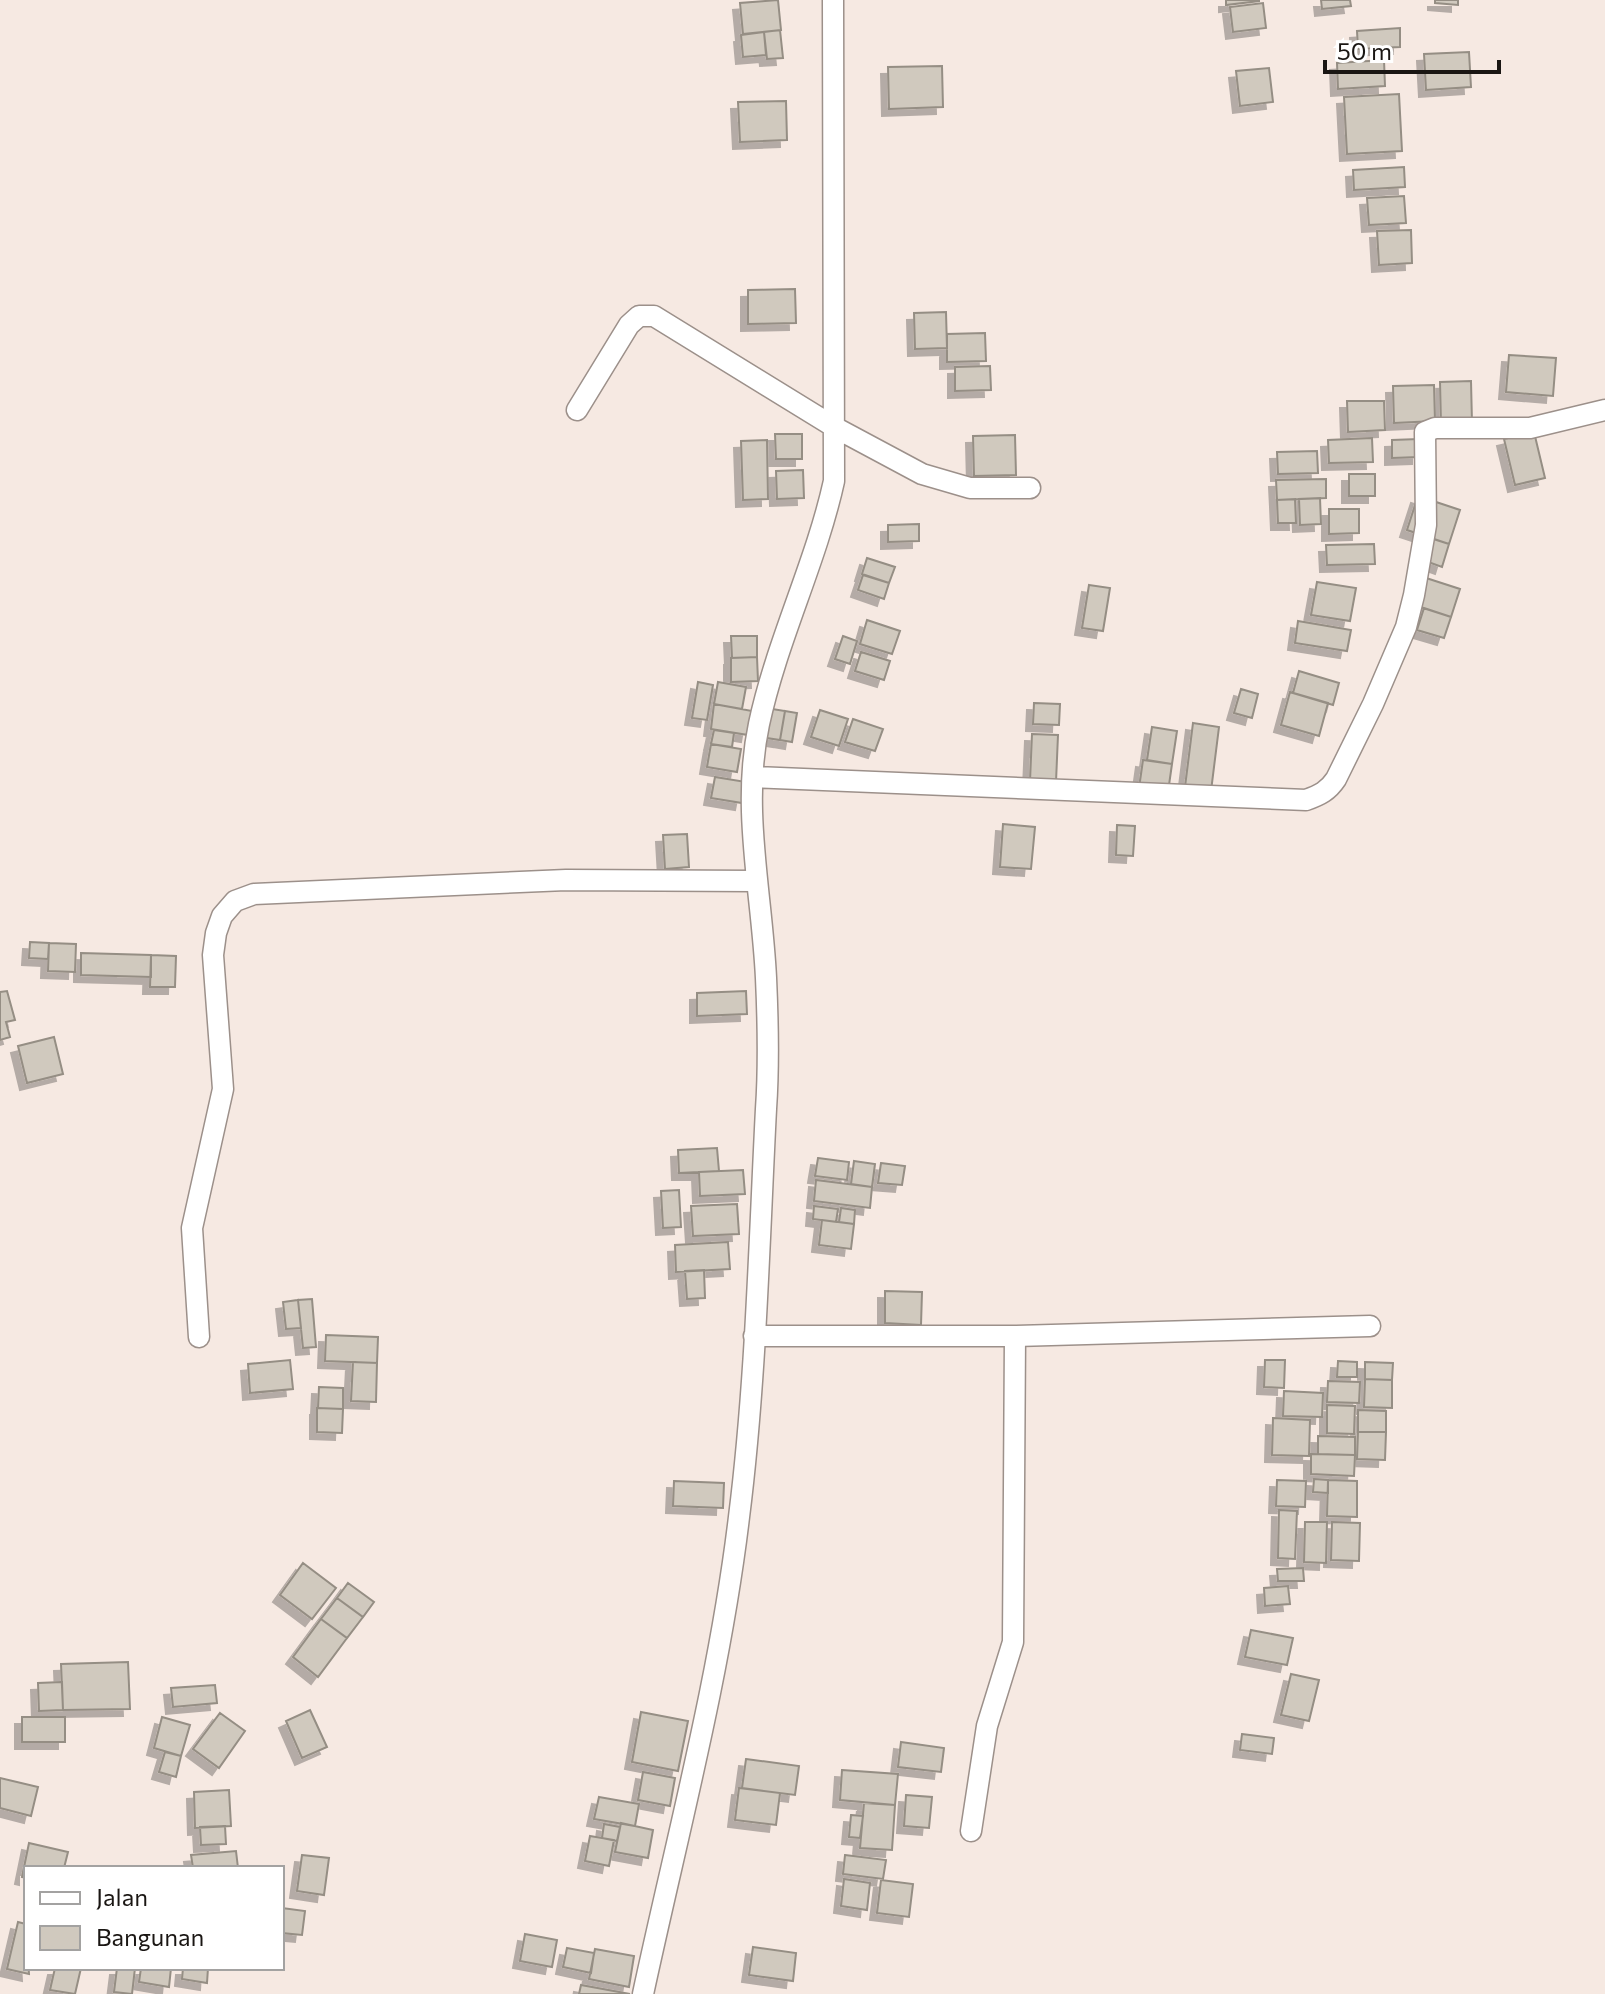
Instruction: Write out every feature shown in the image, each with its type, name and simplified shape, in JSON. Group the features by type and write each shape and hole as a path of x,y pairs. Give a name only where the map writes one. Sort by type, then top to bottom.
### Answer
{"street":[{"path":"643,1994 725,1611 741,1504 767,1102 766,976 755,881 753,777 759,725 791,613 826,519 834,481 833,0"},
{"path":"577,410 629,325 643,315 663,321 836,428 936,480 985,490 1030,488"},
{"path":"753,777 1089,793 1306,800 1318,796 1329,790 1336,779 1406,627 1426,525 1425,432 1435,428 1541,427 1605,410"},
{"path":"199,1337 192,1228 223,1089 213,955 222,916 235,901 254,894 535,881 755,881"},
{"path":"754,1336 1015,1336 1370,1326"},
{"path":"971,1831 987,1726 1013,1642 1015,1336"}],"building":[{"path":"778,0 781,30 743,34 740,3"},
{"path":"1226,0 1259,0 1259,1 1226,5"},
{"path":"1321,0 1350,0 1351,6 1322,9"},
{"path":"1435,0 1458,0 1458,5 1435,3"},
{"path":"1263,3 1266,28 1233,32 1230,7"},
{"path":"1400,28 1400,47 1358,49 1357,31"},
{"path":"780,30 783,58 767,59 764,32"},
{"path":"764,32 766,55 743,57 741,35"},
{"path":"1469,52 1471,87 1426,90 1424,54"},
{"path":"1384,60 1385,86 1338,89 1337,63"},
{"path":"942,66 943,107 889,109 888,67"},
{"path":"1269,68 1273,102 1240,106 1236,71"},
{"path":"1399,94 1402,151 1347,154 1344,97"},
{"path":"786,101 787,140 740,142 738,102"},
{"path":"1404,167 1405,187 1354,190 1353,170"},
{"path":"1404,196 1406,223 1369,225 1367,198"},
{"path":"1411,230 1412,263 1379,265 1377,231"},
{"path":"795,289 796,323 748,324 748,290"},
{"path":"946,312 947,348 915,349 914,313"},
{"path":"985,333 986,361 947,362 947,334"},
{"path":"1509,355 1556,358 1553,396 1506,392"},
{"path":"990,366 991,390 955,391 955,367"},
{"path":"1471,381 1472,423 1441,424 1440,382"},
{"path":"1434,385 1435,421 1394,423 1393,386"},
{"path":"1347,401 1384,401 1385,430 1348,432"},
{"path":"1534,432 1545,478 1515,485 1504,439"},
{"path":"775,434 802,434 802,459 776,459"},
{"path":"1015,435 1016,475 974,476 973,436"},
{"path":"1372,438 1373,462 1329,463 1328,440"},
{"path":"1419,439 1419,457 1392,458 1392,440"},
{"path":"767,440 768,499 743,500 741,441"},
{"path":"1317,451 1318,473 1278,474 1277,452"},
{"path":"803,470 804,498 777,499 776,471"},
{"path":"1349,474 1375,474 1375,496 1349,496"},
{"path":"1326,479 1326,498 1277,500 1276,480"},
{"path":"1418,496 1460,510 1449,544 1407,530"},
{"path":"1320,498 1321,524 1300,525 1299,499"},
{"path":"1295,499 1296,523 1278,523 1277,500"},
{"path":"1329,509 1359,509 1359,533 1329,534"},
{"path":"919,524 919,541 888,542 888,525"},
{"path":"1424,536 1449,544 1442,567 1417,558"},
{"path":"1374,544 1375,564 1327,565 1326,545"},
{"path":"867,558 895,567 889,583 862,574"},
{"path":"863,575 889,583 884,599 858,590"},
{"path":"1423,577 1460,589 1451,617 1414,605"},
{"path":"1317,582 1356,588 1350,621 1311,615"},
{"path":"1089,585 1110,588 1103,631 1082,628"},
{"path":"1424,608 1451,617 1444,638 1417,630"},
{"path":"867,620 900,631 892,654 860,644"},
{"path":"1298,621 1351,630 1347,651 1295,643"},
{"path":"731,636 757,636 757,657 732,658"},
{"path":"843,636 857,641 850,664 835,659"},
{"path":"861,652 890,661 884,680 855,671"},
{"path":"757,657 758,681 731,682 731,658"},
{"path":"1299,671 1339,683 1333,705 1293,693"},
{"path":"698,682 713,685 707,720 692,718"},
{"path":"718,682 746,687 742,709 714,704"},
{"path":"1241,689 1258,694 1252,718 1234,713"},
{"path":"1290,692 1328,703 1319,736 1281,725"},
{"path":"1034,703 1060,704 1059,725 1033,724"},
{"path":"714,704 752,711 748,735 711,729"},
{"path":"766,708 785,711 780,740 761,737"},
{"path":"820,710 848,719 839,746 811,737"},
{"path":"785,711 797,713 792,742 780,740"},
{"path":"853,719 883,729 875,751 845,742"},
{"path":"1193,723 1219,727 1211,791 1185,787"},
{"path":"1152,727 1177,731 1172,764 1147,760"},
{"path":"714,730 734,733 732,747 711,744"},
{"path":"1032,734 1058,735 1056,782 1030,781"},
{"path":"711,744 741,749 737,772 707,767"},
{"path":"1143,760 1172,764 1168,792 1139,788"},
{"path":"715,777 746,782 742,803 711,798"},
{"path":"1003,824 1035,827 1031,869 1000,867"},
{"path":"1117,825 1135,826 1133,856 1116,855"},
{"path":"687,834 689,867 665,869 663,835"},
{"path":"30,942 49,943 48,959 29,958"},
{"path":"49,943 76,944 75,972 48,971"},
{"path":"81,953 151,955 151,977 81,975"},
{"path":"151,955 176,956 175,987 150,987"},
{"path":"7,991 15,1020 6,1022 10,1037 0,1040 0,992"},
{"path":"746,991 747,1014 697,1016 697,993"},
{"path":"54,1037 63,1074 27,1083 18,1046"},
{"path":"717,1148 719,1171 679,1173 678,1150"},
{"path":"818,1158 849,1162 847,1180 815,1176"},
{"path":"854,1161 875,1164 872,1187 851,1184"},
{"path":"881,1163 905,1166 902,1185 878,1183"},
{"path":"743,1170 745,1194 700,1196 699,1172"},
{"path":"816,1180 872,1187 870,1208 814,1201"},
{"path":"679,1190 681,1227 663,1228 661,1191"},
{"path":"737,1204 739,1234 693,1236 691,1206"},
{"path":"814,1206 838,1209 836,1222 813,1219"},
{"path":"841,1208 855,1210 854,1224 839,1222"},
{"path":"822,1220 854,1224 851,1249 819,1245"},
{"path":"728,1242 730,1269 676,1272 675,1245"},
{"path":"704,1270 705,1298 687,1299 685,1271"},
{"path":"885,1291 922,1292 921,1325 885,1323"},
{"path":"312,1299 316,1347 303,1348 298,1300"},
{"path":"298,1300 301,1328 286,1329 283,1302"},
{"path":"326,1335 378,1337 377,1363 325,1361"},
{"path":"290,1360 293,1389 250,1393 248,1364"},
{"path":"1265,1360 1285,1360 1284,1388 1264,1387"},
{"path":"1338,1361 1357,1362 1357,1377 1337,1377"},
{"path":"353,1362 377,1363 376,1402 351,1401"},
{"path":"1365,1362 1393,1363 1392,1380 1365,1379"},
{"path":"1365,1379 1392,1380 1392,1408 1364,1407"},
{"path":"1328,1381 1360,1382 1359,1403 1327,1402"},
{"path":"319,1387 343,1388 343,1409 318,1408"},
{"path":"1284,1391 1323,1393 1322,1417 1283,1416"},
{"path":"1327,1405 1355,1406 1354,1434 1327,1433"},
{"path":"317,1408 343,1409 342,1433 317,1432"},
{"path":"1358,1410 1386,1411 1386,1432 1358,1432"},
{"path":"1273,1418 1310,1420 1309,1456 1272,1455"},
{"path":"1358,1432 1386,1432 1385,1460 1357,1459"},
{"path":"1318,1436 1355,1437 1355,1455 1318,1454"},
{"path":"1311,1454 1355,1455 1354,1476 1311,1474"},
{"path":"1314,1479 1328,1480 1328,1493 1313,1492"},
{"path":"1277,1480 1306,1481 1305,1507 1276,1506"},
{"path":"1328,1480 1357,1481 1357,1517 1327,1516"},
{"path":"674,1481 724,1483 723,1508 673,1506"},
{"path":"1279,1510 1297,1511 1295,1559 1278,1558"},
{"path":"1305,1522 1327,1522 1326,1563 1304,1562"},
{"path":"1332,1522 1360,1523 1359,1561 1331,1560"},
{"path":"303,1563 336,1588 312,1619 280,1595"},
{"path":"1303,1568 1304,1581 1278,1581 1277,1569"},
{"path":"348,1583 374,1602 363,1617 337,1598"},
{"path":"1288,1586 1290,1604 1265,1606 1264,1588"},
{"path":"337,1598 363,1617 347,1638 321,1619"},
{"path":"321,1619 347,1638 318,1677 293,1657"},
{"path":"1251,1630 1293,1638 1287,1665 1245,1657"},
{"path":"128,1662 130,1709 63,1710 61,1664"},
{"path":"1291,1674 1319,1680 1309,1721 1281,1715"},
{"path":"62,1682 63,1710 39,1711 38,1683"},
{"path":"215,1685 217,1703 173,1707 171,1688"},
{"path":"310,1710 327,1747 302,1758 286,1721"},
{"path":"641,1712 688,1721 678,1771 632,1762"},
{"path":"220,1713 245,1731 219,1768 193,1749"},
{"path":"22,1717 65,1717 65,1742 22,1742"},
{"path":"162,1717 190,1725 181,1756 154,1748"},
{"path":"1242,1734 1274,1738 1272,1754 1240,1750"},
{"path":"901,1742 944,1748 941,1772 898,1767"},
{"path":"165,1752 181,1756 176,1777 159,1772"},
{"path":"746,1759 799,1766 795,1795 742,1788"},
{"path":"842,1770 898,1774 895,1805 840,1800"},
{"path":"643,1772 675,1778 670,1806 638,1800"},
{"path":"0,1778 38,1787 31,1816 0,1808"},
{"path":"739,1788 780,1793 776,1825 735,1820"},
{"path":"229,1790 231,1826 195,1828 194,1792"},
{"path":"906,1795 932,1797 929,1828 904,1826"},
{"path":"599,1797 639,1804 635,1826 594,1819"},
{"path":"864,1803 895,1805 892,1850 860,1848"},
{"path":"851,1815 863,1816 860,1838 849,1837"},
{"path":"621,1823 653,1830 648,1858 615,1852"},
{"path":"604,1824 620,1827 617,1841 602,1838"},
{"path":"225,1826 226,1844 201,1845 200,1827"},
{"path":"590,1836 614,1840 609,1866 585,1861"},
{"path":"29,1843 68,1852 64,1866 24,1866"},
{"path":"236,1851 238,1866 193,1866 191,1855"},
{"path":"302,1855 329,1858 324,1895 297,1891"},
{"path":"845,1855 886,1860 883,1879 843,1874"},
{"path":"844,1879 870,1883 867,1910 841,1906"},
{"path":"881,1880 913,1884 909,1917 877,1913"},
{"path":"284,1908 305,1911 302,1935 284,1933"},
{"path":"18,1922 24,1924 24,1970 29,1970 29,1974 7,1969"},
{"path":"525,1934 557,1940 552,1967 520,1961"},
{"path":"753,1947 796,1953 793,1981 749,1975"},
{"path":"567,1948 594,1953 591,1973 563,1967"},
{"path":"595,1949 634,1956 629,1987 589,1979"},
{"path":"55,1970 81,1970 75,1994 50,1990"},
{"path":"117,1970 135,1970 132,1994 114,1992"},
{"path":"141,1970 171,1970 169,1987 139,1982"},
{"path":"183,1970 208,1970 207,1983 182,1979"},
{"path":"581,1985 630,1994 579,1994"}]}
